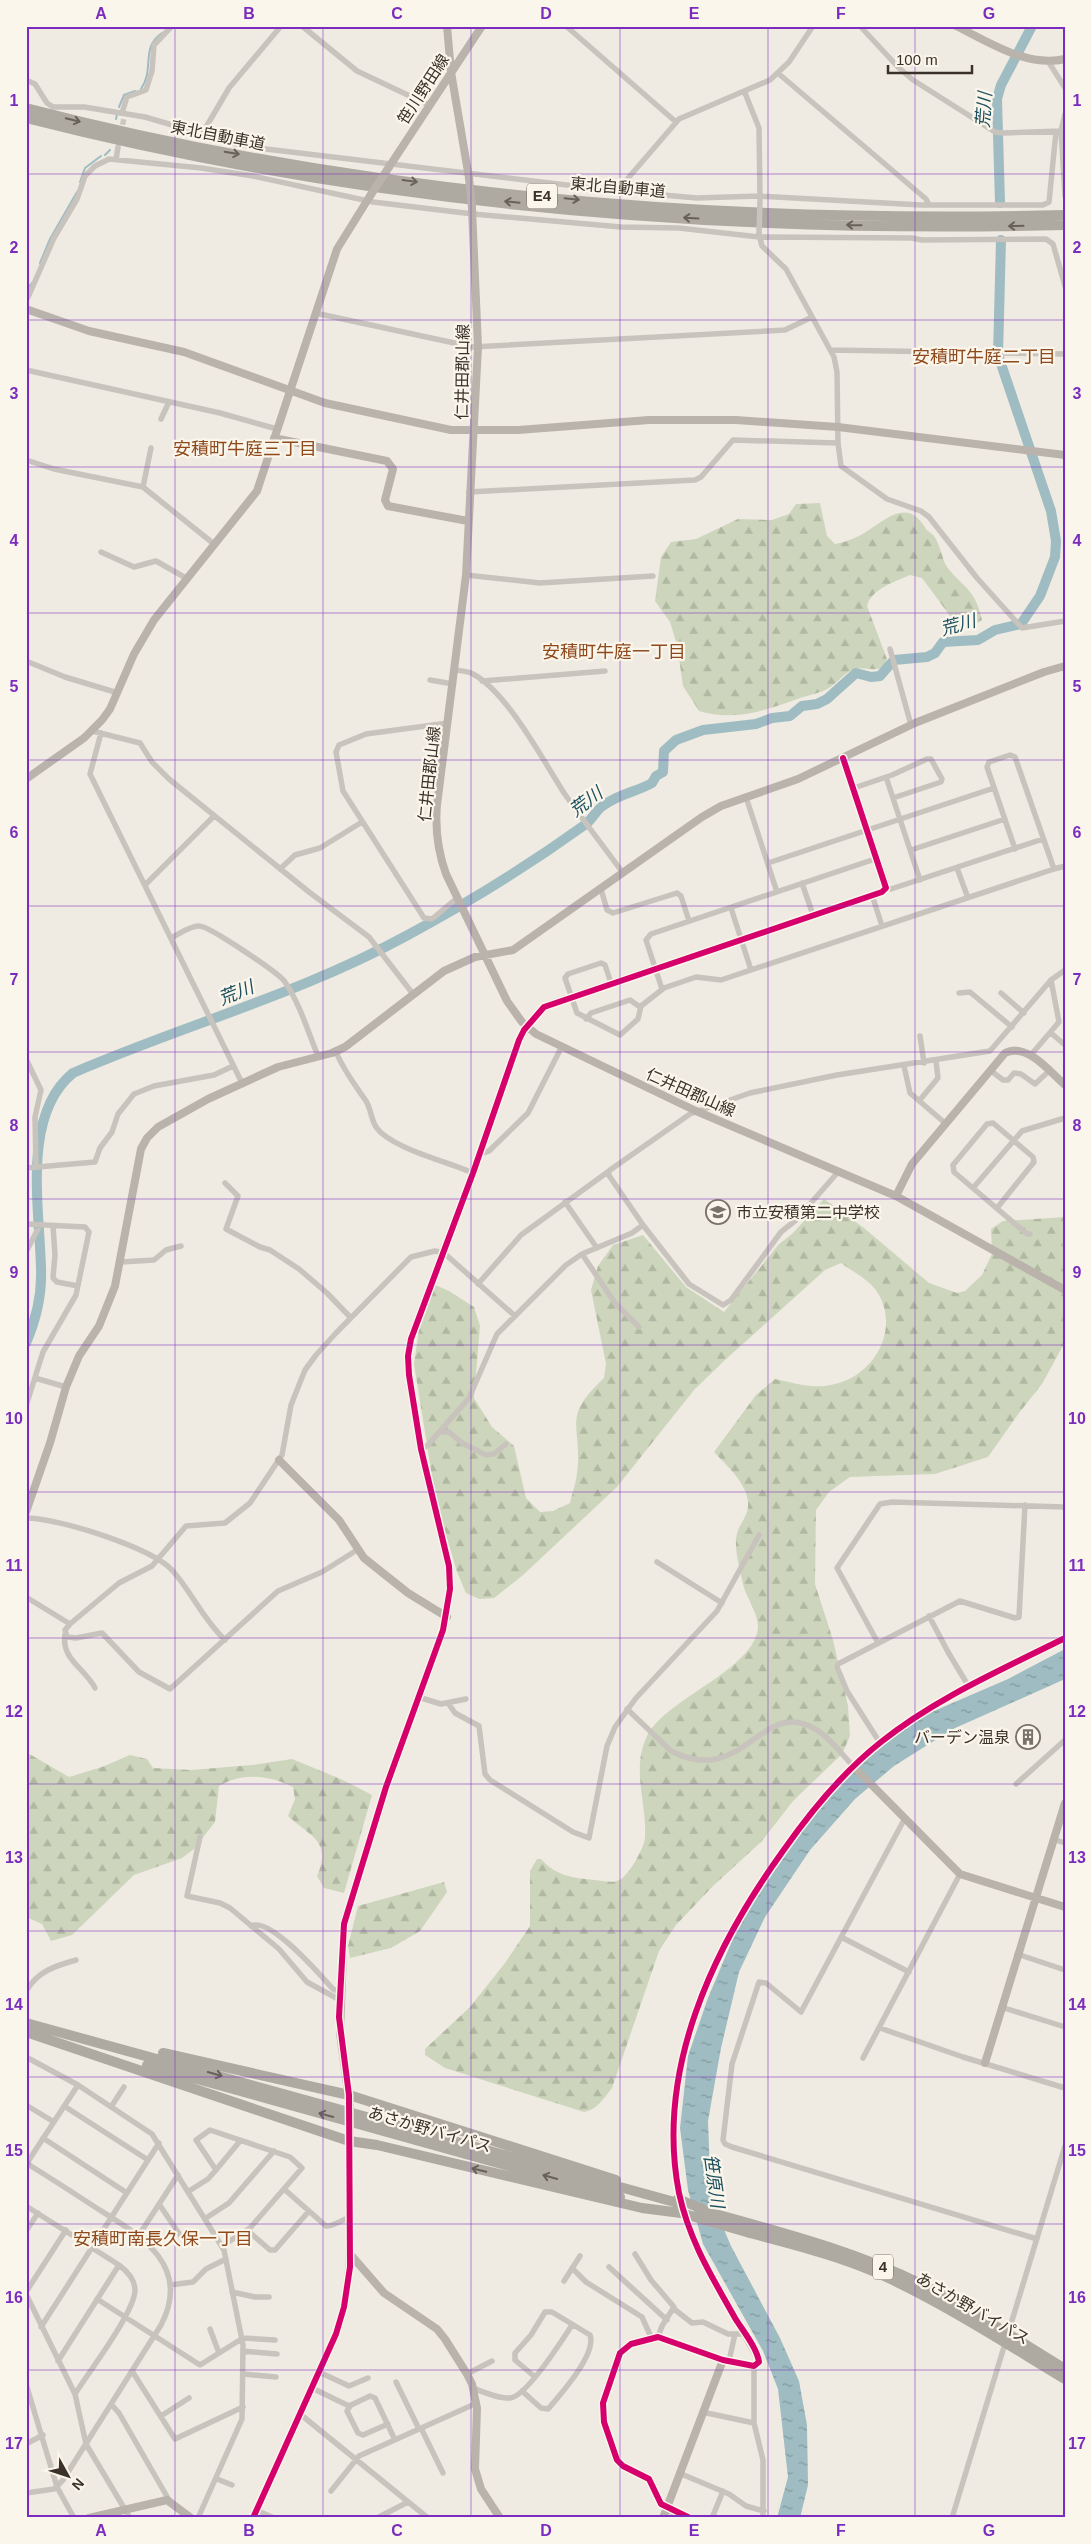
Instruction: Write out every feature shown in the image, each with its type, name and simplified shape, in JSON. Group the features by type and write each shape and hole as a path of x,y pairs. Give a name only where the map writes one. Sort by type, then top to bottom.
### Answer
{"highway":[{"name":"東北自動車道","path":"26,108 113,129 220,151 419,182 531,195 796,214 983,217 1065,215"},
{"name":"東北自動車道","path":"26,118 111,139 217,160 350,182 533,205 807,224 1065,225"},
{"name":"あさか野バイパス","path":"26,2023 679,2205 749,2228 881,2274 1065,2369"},
{"path":"26,2032 349,2141 384,2146 642,2208 679,2205"},
{"name":"あさか野バイパス","path":"26,2032 712,2213 749,2228"},
{"path":"84,2039 164,2053 349,2100 679,2205"},
{"name":"あさか野バイパス","path":"1006,2338 1065,2379"}],"street":[{"path":"124,115 128,97 146,90 152,71 154,46 172,26"},
{"path":"202,134 229,88 280,26"},
{"path":"302,26 357,71 429,105"},
{"name":"仁井田郡山線","path":"447,26 451,72 473,211 478,346 466,575 437,805 437,835 443,866 484,956 511,1008 536,1034 561,1048 696,1111 839,1170 896,1196 1065,1290"},
{"name":"笹川野田線","path":"26,779 92,731 110,709 142,638 186,578 256,491 337,249 368,198 482,26"},
{"path":"566,26 676,122"},
{"path":"617,191 680,117 744,93 778,74 796,53 813,26"},
{"path":"860,26 898,67 913,80 995,132 1058,131"},
{"path":"956,26 1018,55 1048,61 1065,59"},
{"path":"1048,61 1065,88"},
{"path":"778,74 926,198 929,205"},
{"path":"26,80 35,84 47,104 53,107 84,106 124,115 145,117 202,134 266,149 468,175 698,198 760,198 929,205 1048,204 1058,131 1065,114"},
{"path":"744,93 759,128 757,160 760,198 759,235 762,246 786,268 832,350 837,366 838,443 841,466 887,499 919,510 926,515 977,578 1022,628 1065,621"},
{"path":"1058,131 1065,196"},
{"path":"116,160 118,147"},
{"path":"29,295 54,238 77,199 85,176 100,162 116,160 254,176 368,198 621,227 679,228 759,235 912,238 922,240 1046,239 1053,244 1065,286"},
{"path":"26,309 89,331 184,352 290,391 359,411 451,430 518,430 649,420 736,420 838,427 1065,455"},
{"path":"316,313 434,340 478,346 785,330 812,317"},
{"path":"832,350 1065,354"},
{"path":"26,370 169,402 277,429"},
{"path":"161,420 169,402"},
{"path":"274,438 387,461 393,469 385,500 388,506 468,521"},
{"path":"469,492 695,480 701,477 733,440 838,443"},
{"path":"144,487 151,448"},
{"path":"26,460 54,469 144,487 214,544"},
{"path":"101,552 134,567 156,560 186,578"},
{"path":"466,575 540,583 653,576"},
{"path":"890,649 911,725"},
{"path":"26,661 66,677 118,693"},
{"path":"26,1512 50,1444 66,1387 79,1356 99,1326 115,1286 140,1156 147,1138 158,1127 174,1116 278,1067 336,1052 348,1046 444,970 484,956 513,950 702,817 721,806 798,779 911,725 1039,674 1065,666"},
{"path":"455,670 472,674 482,681 527,734 564,793 624,873"},
{"path":"482,681 605,672"},
{"path":"430,680 453,684"},
{"path":"448,723 366,734 336,747 342,789 426,920 432,919 457,898"},
{"path":"92,731 138,741 144,746 152,762 169,779 280,869 371,938 413,994"},
{"path":"101,733 90,774 242,1083"},
{"path":"1015,849 988,767 989,762 1010,755 1015,757 1054,869"},
{"path":"843,758 878,858 886,888"},
{"path":"854,788 886,777 930,758 942,779 940,782 893,798"},
{"path":"886,777 920,880"},
{"path":"768,863 994,788"},
{"path":"746,797 777,892"},
{"path":"145,885 214,816"},
{"path":"911,850 1005,819"},
{"path":"280,869 298,854 320,848 362,822"},
{"path":"886,888 891,889 920,880 1043,839"},
{"path":"662,989 646,940 648,936 878,858"},
{"path":"611,982 605,965 599,963 566,976 577,1013 620,1035 638,1019 640,1007 662,989 694,977 718,981 1065,866"},
{"path":"957,868 968,898"},
{"path":"802,883 813,915"},
{"path":"253,2518 336,2334 344,2307 350,2254 350,2129 349,2100 340,2033 344,1924 386,1787 447,1617 449,1566 420,1448 408,1356 411,1338 473,1173 519,1040 527,1026 546,1006 611,982 882,892 886,888"},
{"path":"601,889 607,910 613,913 677,893 681,896 689,921"},
{"path":"872,895 882,926"},
{"path":"731,908 751,970"},
{"path":"171,938 191,928 204,926 279,976 287,986 318,1056"},
{"path":"478,1284 521,1235 696,1111 750,1093 789,1083 990,1051 1051,980 1065,970"},
{"path":"1030,1056 1059,1021 1051,980"},
{"path":"959,993 970,992 1012,1027"},
{"path":"1001,993 1024,1013"},
{"path":"586,1019 591,1013 630,1000 640,1007"},
{"path":"1050,1033 1065,1045"},
{"path":"920,1036 924,1062"},
{"path":"479,1154 489,1151 528,1113 561,1048"},
{"path":"896,1196 912,1164 990,1070 1008,1052 1022,1051 1065,1085"},
{"path":"336,1052 344,1070 367,1104 374,1124 380,1131 415,1151 473,1173"},
{"path":"26,1059 41,1090 35,1117 36,1166"},
{"path":"919,1101 938,1078 936,1061"},
{"path":"26,1168 95,1162 100,1148 112,1132 118,1114 134,1094 154,1086 214,1075 233,1066"},
{"path":"904,1066 909,1092 945,1123"},
{"path":"990,1070 1003,1080 1008,1080 1014,1074 1021,1074 1035,1084 1049,1071"},
{"path":"973,1188 1022,1130 1065,1118"},
{"path":"997,1208 1034,1163 1034,1158 993,1123 987,1124 953,1165 954,1172 997,1208 1030,1234"},
{"path":"609,1171 609,1177 643,1225 689,1284 723,1305 730,1300 781,1232 796,1220 839,1170"},
{"path":"225,1183 238,1196 226,1229 260,1247 270,1250 299,1269 327,1293 351,1318"},
{"path":"565,1202 597,1248"},
{"path":"26,1224 86,1227 89,1232 78,1286 69,1309 47,1343 26,1406"},
{"path":"26,1252 40,1225"},
{"path":"420,1448 427,1446 469,1398 495,1337 560,1270 582,1254 632,1233 643,1225"},
{"path":"53,1226 55,1255 53,1278 57,1282 78,1286"},
{"path":"121,1262 154,1260 162,1256 166,1250 181,1246"},
{"path":"95,1688 70,1660 65,1644 65,1630 119,1583 152,1566 186,1526 222,1524 240,1513 257,1495 284,1449 289,1411 305,1370 336,1332 411,1257 435,1251 444,1253 515,1316"},
{"path":"582,1254 615,1303 639,1327"},
{"path":"35,1378 66,1387"},
{"path":"440,1432 449,1432 462,1443 486,1455 494,1454 506,1444"},
{"path":"278,1460 339,1520 357,1550 376,1568 408,1593 447,1617"},
{"path":"878,1644 837,1568 880,1504 892,1502 1065,1507"},
{"path":"880,1743 847,1691 837,1667 840,1662 960,1601 1015,1618 1019,1617 1025,1506"},
{"path":"26,1518 65,1524 159,1559 176,1575 207,1622 225,1640"},
{"path":"448,1703 455,1713 479,1726 485,1774 490,1780 573,1832 589,1838 608,1741 615,1727 627,1709 722,1603 759,1535"},
{"path":"65,1634 73,1638 102,1633 136,1670 170,1689 278,1591 322,1572 357,1550"},
{"path":"657,1562 722,1603"},
{"path":"26,1597 70,1624"},
{"path":"929,1616 969,1686"},
{"path":"690,2518 666,2508 657,2498 649,2478 623,2466 617,2460 604,2422 603,2403 620,2353 631,2344 651,2337 658,2336 726,2360 754,2366 758,2365 759,2358 699,2256 686,2225 679,2190 674,2139 679,2075 698,2008 714,1966 745,1906 808,1817 854,1767 880,1743 911,1720 969,1686 1065,1638"},
{"path":"418,1697 437,1703 448,1703 466,1699"},
{"path":"627,1709 671,1751 680,1756 704,1760 721,1760 739,1752 771,1728 786,1722 805,1724 816,1730 960,1874 1065,1907"},
{"path":"1016,1784 1065,1740"},
{"path":"985,2063 1065,1803"},
{"path":"905,1818 801,2012 766,1983 759,1982 732,2064 725,2144 1037,2239"},
{"path":"200,1837 187,1896 228,1906 279,1950 308,1982 340,1996"},
{"path":"1053,1839 1065,1843"},
{"path":"863,2058 960,1874"},
{"path":"251,1926 260,1925 287,1941 340,1996"},
{"path":"841,1938 909,1972"},
{"path":"1017,1954 1065,1970"},
{"path":"26,1991 33,1981 45,1970 76,1960"},
{"path":"1001,2007 1065,2027"},
{"path":"880,2028 1065,2088"},
{"path":"26,2057 78,2085 148,2130 159,2143 222,2246 244,2351 243,2407 240,2428 198,2518"},
{"path":"26,2494 57,2487 154,2336 167,2312 170,2285 161,2258 139,2235 26,2164 78,2085"},
{"path":"111,2107 124,2087"},
{"path":"26,2105 54,2122"},
{"path":"64,2106 148,2160"},
{"path":"216,2170 196,2140 210,2130 290,2157 302,2168 248,2230 222,2246"},
{"path":"43,2138 127,2192"},
{"path":"189,2191 208,2179 240,2141"},
{"path":"41,2327 159,2143"},
{"path":"952,2518 1065,2146"},
{"path":"206,2218 229,2204 274,2151"},
{"path":"139,2235 178,2175"},
{"path":"284,2189 324,2225 329,2226 340,2220 350,2218"},
{"path":"159,2204 180,2235"},
{"path":"26,2206 120,2265 128,2272 135,2287 134,2299 75,2394"},
{"path":"248,2230 270,2250 275,2250 309,2211"},
{"path":"26,2231 38,2213"},
{"path":"66,2230 26,2293 75,2394 86,2444 130,2518"},
{"path":"350,2254 384,2293 437,2329 446,2339 467,2374 477,2403 475,2469 481,2490 500,2518"},
{"path":"635,2254 651,2280 674,2309 692,2322 703,2322 726,2334 744,2334"},
{"path":"564,2281 580,2256"},
{"path":"170,2285 193,2282 206,2269 226,2259"},
{"path":"58,2361 120,2265"},
{"path":"609,2267 646,2298 667,2320"},
{"path":"572,2268 586,2282 642,2317 651,2337"},
{"path":"232,2292 255,2297 269,2297"},
{"path":"97,2299 200,2365 241,2338 274,2340"},
{"path":"658,2336 674,2309"},
{"path":"522,2391 541,2408 547,2409 580,2369 591,2339 590,2335 552,2312 545,2312 531,2335 515,2352 515,2360 535,2377"},
{"path":"473,2388 509,2398 522,2391 535,2377 572,2325"},
{"path":"210,2329 219,2353"},
{"path":"663,2518 702,2412 726,2360 735,2334"},
{"path":"244,2351 278,2354"},
{"path":"467,2374 492,2361"},
{"path":"679,2473 723,2491 746,2506 763,2514 763,2460 754,2423 754,2366"},
{"path":"132,2371 161,2416 172,2438 178,2439 243,2407"},
{"path":"319,2372 349,2386 368,2378"},
{"path":"243,2374 276,2377"},
{"path":"396,2382 443,2474"},
{"path":"26,2384 43,2435 57,2487 74,2518"},
{"path":"312,2388 350,2406"},
{"path":"388,2424 363,2435 358,2433 346,2412 350,2406 370,2396 375,2398 388,2424 395,2440"},
{"path":"161,2416 189,2398"},
{"path":"331,2491 356,2460 477,2403"},
{"path":"111,2404 119,2413 169,2500 192,2518"},
{"path":"702,2412 754,2423"},
{"path":"300,2414 428,2518"},
{"path":"26,2444 43,2435"},
{"path":"216,2479 232,2485"},
{"path":"712,2518 723,2491"},
{"path":"89,2518 169,2500"},
{"path":"377,2518 408,2502"},
{"path":"256,2510 274,2518"}],"green space":[{"path":"820,503 827,536 835,544 858,536 890,517 905,513 912,514 934,536 946,565 976,601 982,620 969,628 959,628 922,578 910,575 879,590 867,606 887,659 884,667 880,669 854,669 826,690 763,710 738,715 712,714 699,711 683,686 677,645 670,622 655,601 661,557 671,542 696,539 738,519 772,520 789,514 796,504"},
{"path":"824,1199 864,1228 929,1283 957,1293 965,1291 982,1275 992,1254 991,1229 1003,1221 1065,1217 1065,1342 1042,1384 988,1457 935,1474 850,1477 829,1492 816,1510 815,1584 833,1640 848,1706 850,1736 842,1754 793,1801 762,1841 713,1886 676,1925 659,1951 612,2088 603,2099 593,2109 584,2112 445,2068 425,2055 425,2049 470,2007 505,1963 530,1926 530,1871 537,1859 541,1859 559,1873 572,1877 612,1882 618,1881 625,1876 643,1847 645,1837 640,1761 642,1748 647,1736 657,1722 672,1709 742,1657 753,1642 758,1622 744,1588 736,1547 737,1532 747,1512 747,1495 732,1471 714,1452 756,1395 775,1379 805,1385 827,1386 849,1379 861,1371 879,1350 884,1337 886,1323 879,1295 867,1281 841,1263 825,1270 694,1390 617,1487 522,1576 494,1598 479,1599 466,1593 457,1572 436,1501 414,1364 424,1294 431,1283 449,1291 474,1307 480,1326 474,1398 492,1427 514,1446 526,1498 540,1512 553,1511 570,1503 577,1473 576,1422 578,1413 590,1392 604,1378 606,1364 591,1290 598,1266 613,1245 643,1235 686,1287 724,1312 779,1244 792,1234"},
{"path":"26,1752 69,1777 102,1767 130,1755 147,1759 153,1768 191,1770 252,1765 292,1759 343,1780 372,1795 344,1893 324,1888 317,1876 322,1855 317,1841 288,1816 295,1799 293,1787 275,1780 247,1777 219,1786 215,1822 194,1849 182,1858 134,1875 72,1935 51,1941 42,1924 26,1917"},
{"path":"444,1882 447,1892 420,1931 391,1948 350,1958 348,1946 358,1906"}],"water":[{"path":"1065,1649 1065,1679 953,1729 894,1766 855,1799 810,1850 765,1917 739,1972 721,2048 708,2121 711,2199 731,2246 780,2338 799,2381 807,2425 808,2485 800,2518 777,2518 788,2477 778,2389 763,2351 703,2244 688,2190 680,2128 688,2056 708,1998 745,1910 782,1852 835,1783 880,1744 927,1714 1008,1679"}],"waterway":[{"name":"荒川","path":"1000,203 997,99 1001,85 1032,26"},
{"path":"141,89 147,74 151,45 162,33"},
{"path":"119,107 124,95 135,91"},
{"path":"116,119 117,114"},
{"path":"105,155 110,150"},
{"path":"80,182 85,168 101,156"},
{"path":"40,263 50,239 77,192"},
{"name":"荒川","path":"26,1343 33,1325 40,1288 41,1269 37,1192 40,1138 46,1113 57,1091 73,1073 325,975 366,957 406,936 475,897 543,854 586,824 599,809 610,801 652,783 656,776 663,772 664,751 676,740 703,730 756,724 772,718 790,716 802,706 817,704 827,699 856,673 871,677 880,676 894,660 927,657 935,653 943,642 978,640 995,630 1021,624 1040,596 1055,557 1056,541 1051,511 998,355 1001,240"},
{"path":"26,290 32,283"}],"tunnel":[{"path":"121,133 124,118"},
{"path":"26,300 29,295"}],"cycle path":[{"path":"253,2518 336,2334 344,2307 350,2267 349,2095 339,2017 344,1924 386,1787 443,1630 450,1589 449,1566 421,1449 409,1375 408,1356 411,1339 473,1173 519,1040 524,1030 544,1007 882,892 886,888 843,758"},
{"path":"690,2518 661,2504 649,2479 623,2466 617,2460 604,2422 603,2403 620,2353 631,2344 658,2337 723,2360 754,2366 759,2362 753,2345 735,2318 702,2258 689,2227 679,2193 674,2147 675,2101 683,2056 696,2012 713,1969 757,1888 816,1807 854,1766 902,1726 947,1698 1065,1638"}],"place":[{"name":"市立安積第二中学校","path":"718,1212"},
{"name":"バーデン温泉","path":"1028,1737"}],"district":[{"name":"安積町牛庭二丁目","path":"984,357"},
{"name":"安積町牛庭三丁目","path":"245,449"},
{"name":"安積町牛庭一丁目","path":"614,652"},
{"name":"安積町南長久保一丁目","path":"163,2239"}],"water label":[{"name":"笹原川","path":"714,2181"}]}
